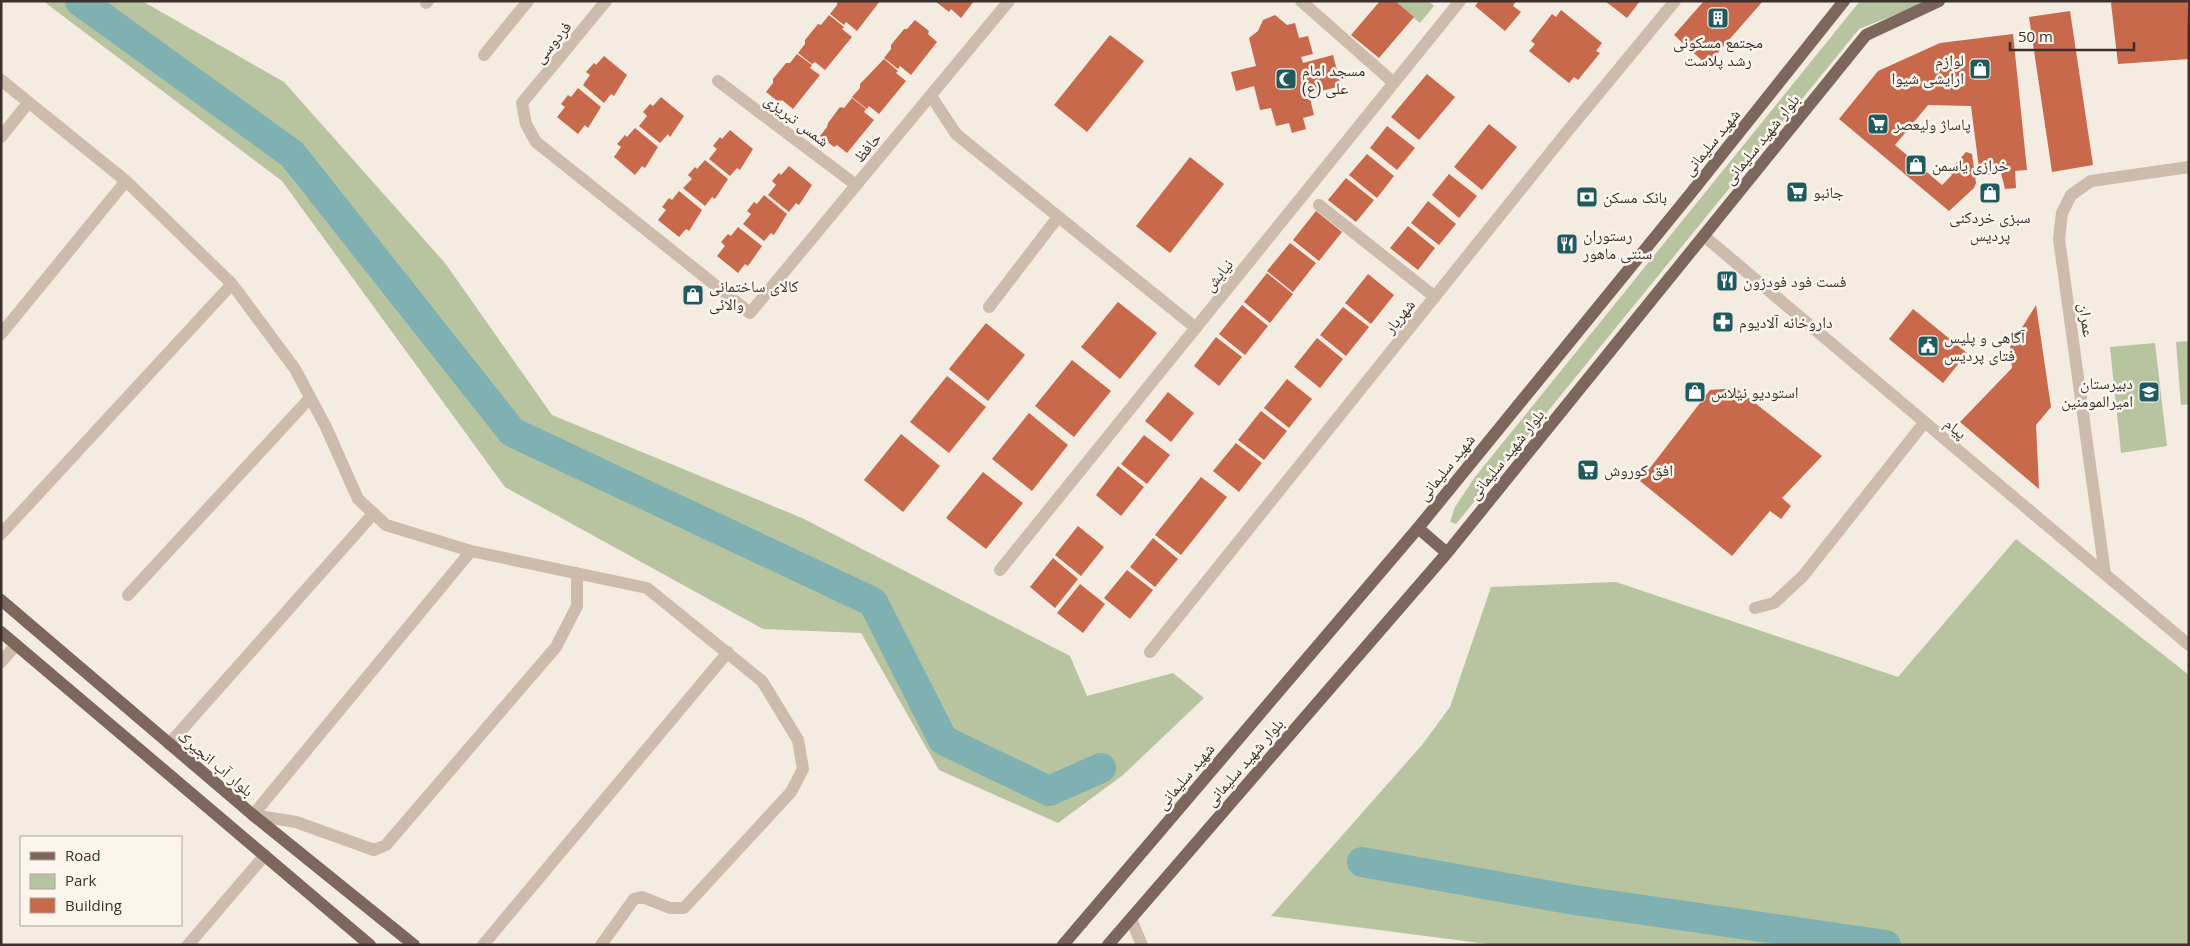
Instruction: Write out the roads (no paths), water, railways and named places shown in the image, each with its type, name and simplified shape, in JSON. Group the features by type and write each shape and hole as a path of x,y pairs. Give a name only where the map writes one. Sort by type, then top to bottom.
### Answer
{"main road":[{"name":"شهید سلیمانی","path":"1063,945 1418,528 1691,193 1844,1"},
{"name":"بلوار شهید سلیمانی","path":"1108,945 1447,553 1866,35 1940,1"},
{"path":"1418,528 1447,553"},
{"name":"بلوار آب انجیرک","path":"1,600 253,815 414,945"},
{"path":"1,632 370,945"}],"street":[{"path":"484,55 528,1"},
{"name":"فردوسی","path":"606,1 522,103 526,124 536,142 750,313"},
{"name":"حافظ","path":"750,313 1010,1"},
{"path":"1300,1 1394,83"},
{"name":"نیایش","path":"1000,570 1460,1"},
{"name":"شهریار","path":"1150,652 1566,133 1675,1"},
{"path":"1,80 126,181 232,284 295,369 309,399 326,427 358,499 386,525 471,551 646,588 762,681 798,740 802,769 790,792 684,908 670,908 642,898 634,898 601,945"},
{"name":"شمس تبریزی","path":"718,81 856,184"},
{"path":"931,96 956,134 1196,328"},
{"path":"1,137 28,103"},
{"name":"عمران","path":"2105,574 2059,238 2062,213 2071,195 2091,181 2189,167"},
{"path":"1,334 126,181"},
{"path":"1319,206 1435,296"},
{"path":"989,307 1058,216"},
{"name":"پیام","path":"1704,236 2189,645"},
{"path":"1,534 232,284"},
{"path":"128,595 309,399"},
{"path":"1755,608 1774,603 1803,576 1924,422"},
{"path":"169,744 374,513"},
{"path":"253,815 471,551"},
{"path":"253,815 296,822 374,850 386,845 556,647 576,606 577,573"},
{"path":"1,662 16,645"},
{"path":"484,945 728,652"},
{"path":"188,945 265,855"},
{"path":"1131,918 1142,945"}],"waterway":[{"path":"80,1 292,154 512,432 873,602 943,740 1049,791 1101,768"},
{"path":"1362,862 1574,900 1886,945"}],"place":[{"name":"مجتمع مسکونی رشد پلاست","path":"1718,18"},
{"name":"لوازم ارایشی شیوا","path":"1980,69"},
{"name":"مسجد امام علی (ع)","path":"1286,79"},
{"name":"پاساژ ولیعصر","path":"1878,124"},
{"name":"خرازی یاسمن","path":"1916,165"},
{"name":"جانبو","path":"1797,192"},
{"name":"سبزی خردکنی پردیس","path":"1990,193"},
{"name":"بانک مسکن","path":"1587,197"},
{"name":"رستوران سنتی ماهور","path":"1567,244"},
{"name":"فست فود فودزون","path":"1727,281"},
{"name":"کالای ساختمانی والائی","path":"693,295"},
{"name":"داروخانه آلادیوم","path":"1723,322"},
{"name":"آگاهی و پلیس فتای پردیس","path":"1928,346"},
{"name":"استودیو نیلاس","path":"1695,392"},
{"name":"دبیرستان امیرالمومنین","path":"2149,392"},
{"name":"افق کوروش","path":"1588,470"}]}
